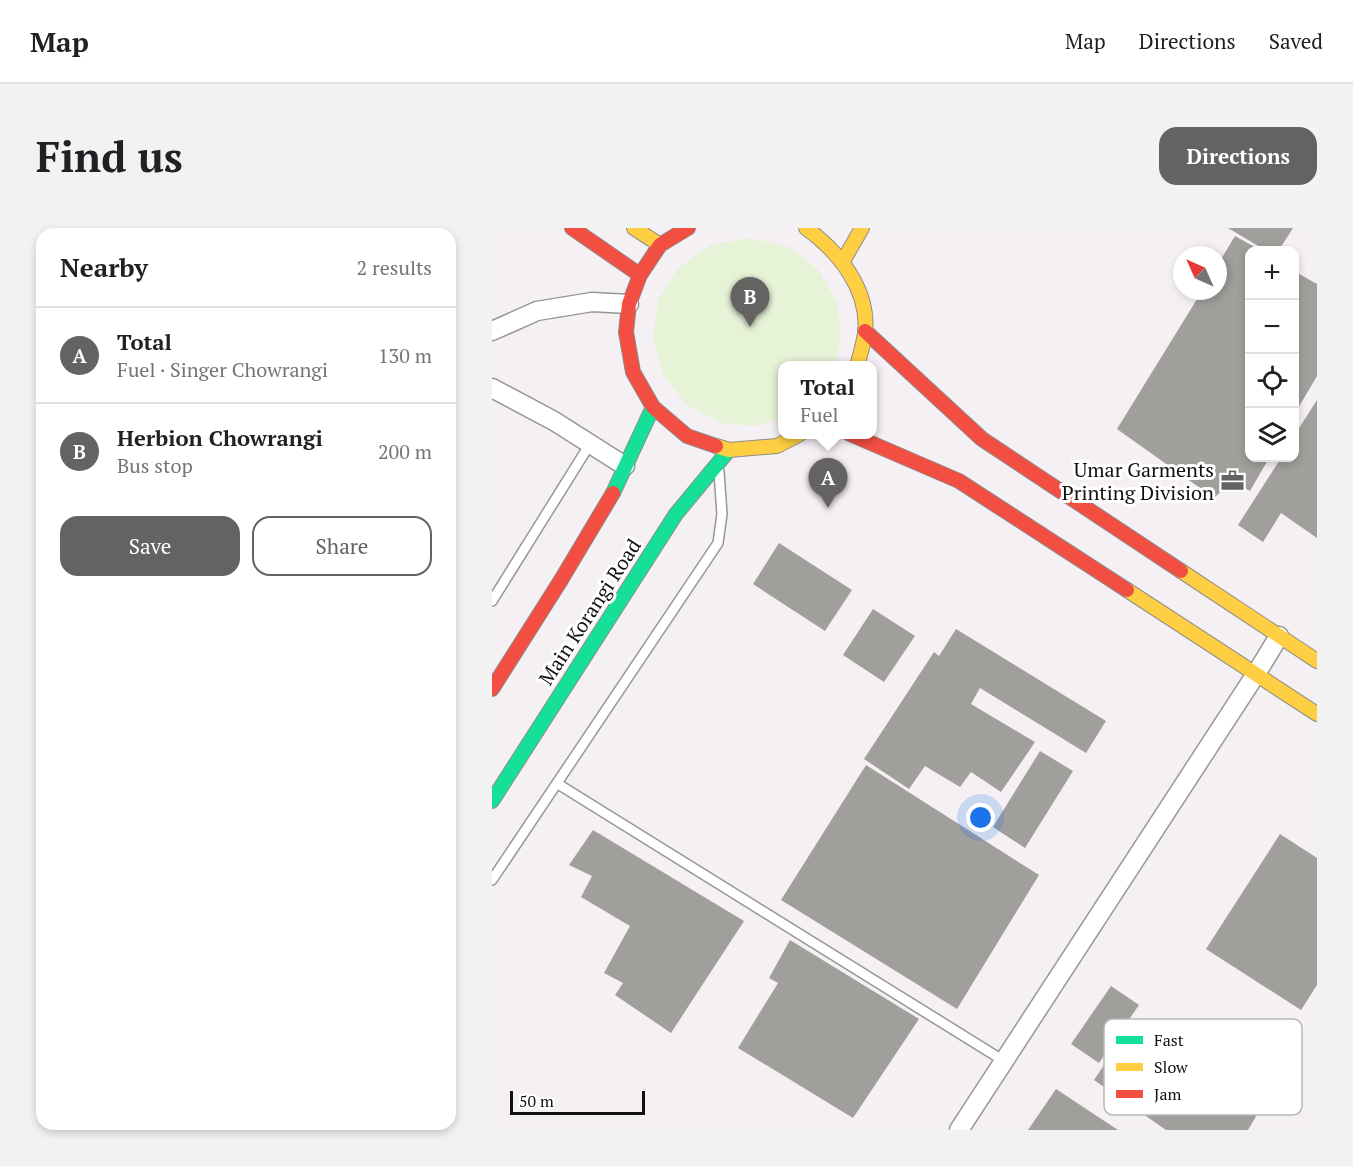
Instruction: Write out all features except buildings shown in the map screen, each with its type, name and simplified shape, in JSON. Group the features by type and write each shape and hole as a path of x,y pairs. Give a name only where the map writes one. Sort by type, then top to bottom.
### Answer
{"main road":[{"path":"572,228 640,275"},
{"path":"634,228 660,245"},
{"path":"688,228 660,245 640,275 629,304 626,332 633,372 653,407 687,435 729,450 777,446 792,439"},
{"path":"806,228 827,243 843,261 855,283 863,307 865,331 858,361"},
{"path":"843,261 862,228"},
{"path":"865,331 982,439 1317,661"},
{"name":"Main Korangi Road","path":"492,689 613,492 653,407"},
{"path":"862,439 959,481 1317,714"},
{"name":"Main Korangi Road","path":"492,801 676,514 729,450"}],"street":[{"path":"492,331 537,310 592,302 629,304"},
{"path":"492,388 554,421 625,466"},
{"path":"959,1130 1279,636"}],"lane":[{"path":"492,601 590,444"},
{"path":"492,880 718,543 722,514 719,462"},
{"path":"558,784 1004,1061"}],"shaded area":[{"path":"492,228 1317,228 1317,1130 492,1130"}],"green space":[{"path":"749,238 787,246 818,269 837,303 841,336 836,361 778,361 778,419 755,426 721,423 687,405 663,375 653,338 658,300 679,267 711,245"}],"traffic: fast":[{"path":"613,493 653,407"},
{"path":"492,801 676,514 729,450"}],"traffic: slow":[{"path":"634,228 660,245"},
{"path":"806,228 830,248 840,260 850,274 863,302 865,334 858,361"},
{"path":"843,261 862,228"},
{"path":"716,446 729,450 777,446 790,439"},
{"path":"1181,571 1317,661"},
{"path":"1127,590 1317,714"}],"traffic: jam":[{"path":"572,228 640,275"},
{"path":"688,228 660,245 640,275 629,304 626,332 633,372 653,407 687,436 716,446"},
{"path":"865,331 982,439 1181,571"},
{"path":"862,439 959,481 1127,590"},
{"path":"492,689 613,493"}],"place":[{"name":"Herbion Chowrangi","path":"750,327"},
{"name":"Umar Garments Printing Division","path":"1232,481"},
{"name":"Total","path":"828,508"}]}
